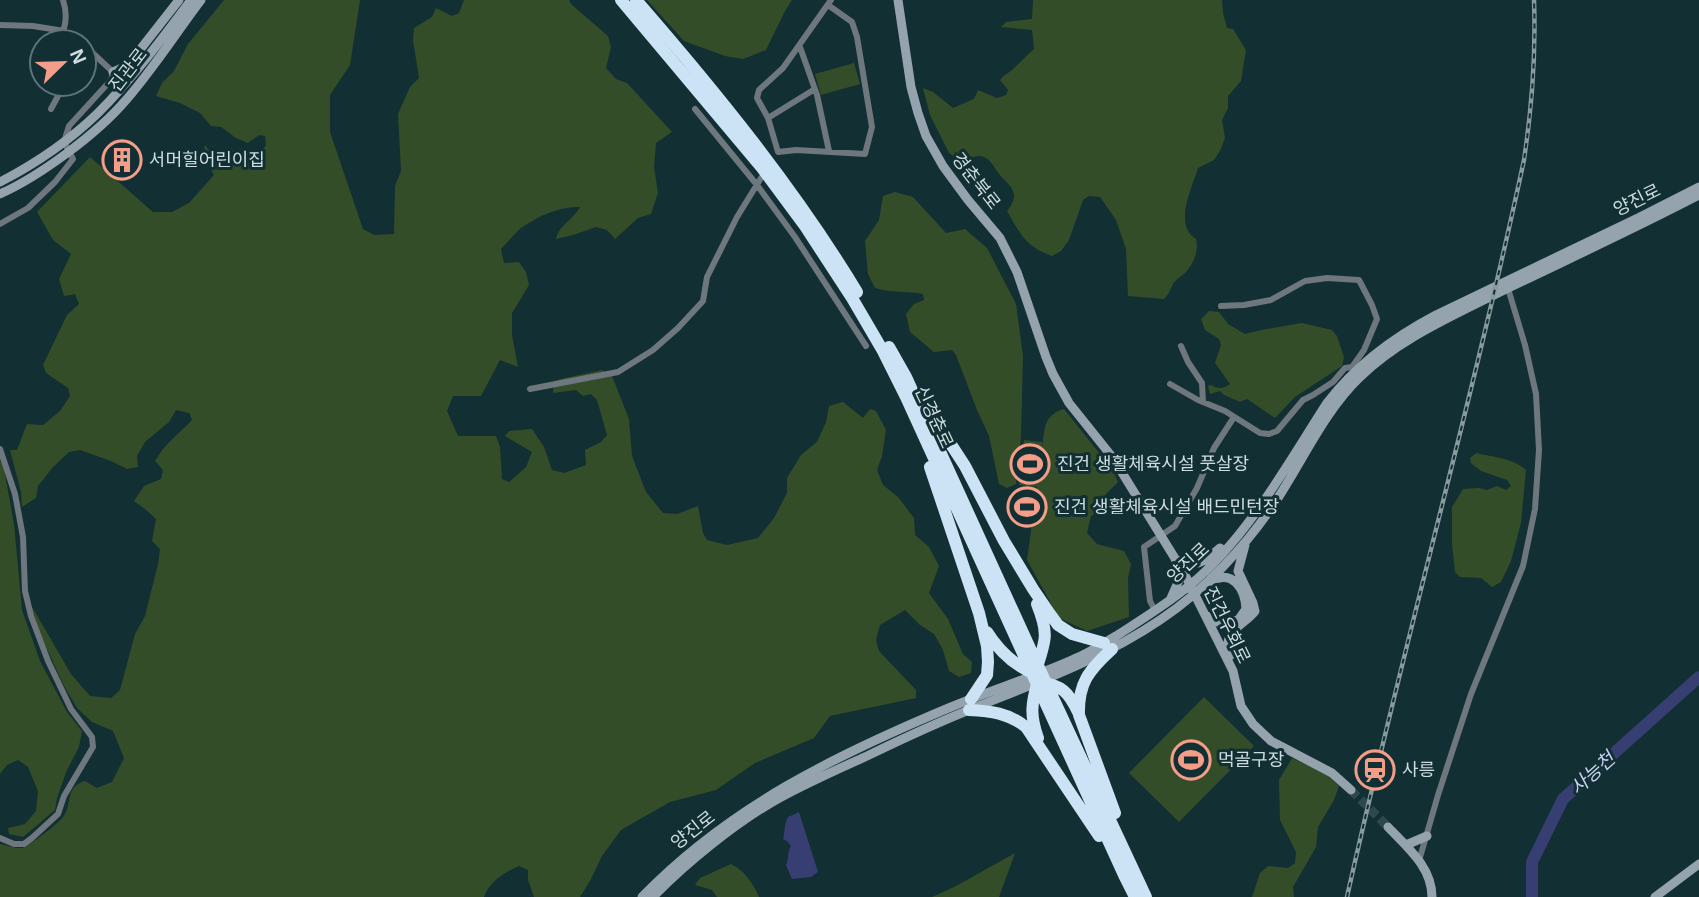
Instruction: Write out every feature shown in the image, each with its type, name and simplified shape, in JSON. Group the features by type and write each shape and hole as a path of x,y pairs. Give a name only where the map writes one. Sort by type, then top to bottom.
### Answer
{"highway":[{"name":"신경춘로","path":"621,0 762,168 805,226 870,330 906,397 1029,657"},
{"name":"신경춘로","path":"636,0 796,199 873,317 906,377 1029,657 1129,873 1146,897"},
{"path":"906,377 965,466 1004,541 1058,625 1072,634 1108,646 1082,685 1079,715"},
{"path":"906,397 983,626 987,675 970,704 1002,713 1026,727 1129,873"},
{"path":"1022,571 1046,630 1046,642 1031,713 1043,751"},
{"path":"983,626 1006,657 1037,677 1064,689 1072,700 1121,828 1129,873"},
{"name":"신경춘로","path":"1129,873 1135,897"}],"main road":[{"path":"113,72 128,65 179,0"},
{"name":"진관로","path":"0,194 39,172 66,146 121,89 191,0"},
{"name":"진관로","path":"0,182 96,129 125,101 201,0"},
{"name":"경춘북로","path":"898,0 911,87 926,136 943,166 1000,237 1017,272 1053,373"},
{"name":"양진로","path":"1108,646 1171,599 1206,583 1249,537 1275,502 1331,411 1357,379 1390,351 1507,285 1699,187"},
{"name":"양진로","path":"642,897 716,831 779,789 831,762 1037,677 1158,621 1182,604 1233,540 1333,395 1385,346 1410,328 1646,223 1699,195"},
{"name":"진건우회로","path":"1053,373 1069,404 1113,458 1193,589 1233,671 1241,706 1253,724 1271,741 1332,773 1351,790"},
{"path":"1233,671 1227,642 1233,631 1250,619 1255,611 1238,570 1249,537"},
{"path":"1175,559 1197,565 1233,540"},
{"path":"1171,599 1179,580 1175,559"},
{"path":"1206,583 1218,577 1234,580 1246,604 1239,619 1225,625 1206,615"},
{"path":"1182,604 1196,609 1215,632"},
{"name":"양진로","path":"653,897 697,856 774,802 970,704"},
{"path":"1388,827 1406,845 1430,878 1432,897"},
{"path":"1406,845 1427,836"},
{"path":"1655,897 1699,864"}],"street":[{"path":"63,0 66,10 64,28"},
{"path":"829,3 852,22 857,37 872,127 865,154 796,150 776,155 768,118 757,98 760,90 800,47 829,3"},
{"path":"0,25 45,28"},
{"path":"800,47 815,89 829,151"},
{"path":"0,224 28,208 55,182 73,159 66,146 69,126 111,80 113,72 98,58"},
{"path":"768,118 815,89"},
{"path":"51,109 57,98"},
{"path":"695,109 759,182 866,346"},
{"path":"530,389 618,372 662,343 703,302 707,278 737,217 759,182"},
{"path":"1170,384 1225,411 1260,433 1269,434 1276,431 1303,400 1333,382 1345,368 1352,367 1364,349 1377,319 1359,279 1327,278 1305,281 1271,299 1244,305 1221,306"},
{"path":"1419,861 1471,694 1523,566 1535,509 1539,450 1536,394 1507,285"},
{"path":"1181,346 1202,383 1203,402"},
{"path":"1364,349 1371,358"},
{"path":"1155,611 1150,601 1144,547 1175,526 1197,488 1213,448 1234,418"},
{"path":"0,449 15,494 23,537 25,591 31,616 48,661 71,709 92,737 93,747 64,796 58,814 23,844 14,844 0,838"}],"green space":[{"path":"224,0 360,0 350,65 330,95 330,132 363,229 374,235 394,234 395,186 401,171 398,114 410,87 419,78 413,40 414,28 432,17 436,8 452,16 459,13 464,0 569,0 608,36 611,47 606,68 616,79 627,83 672,132 656,143 654,167 658,193 651,214 638,218 615,239 607,230 596,227 556,239 560,230 580,207 572,207 549,213 521,228 501,249 504,263 519,262 526,272 529,285 512,313 512,335 518,367 500,360 481,396 453,396 447,411 458,436 496,436 500,447 502,479 509,482 526,467 532,452 505,436 509,431 532,429 544,447 552,470 564,473 586,465 585,450 601,442 607,435 597,400 591,394 583,396 576,390 553,393 554,381 602,370 612,376 629,419 632,456 646,492 663,513 677,514 698,506 707,540 727,545 758,538 774,518 787,493 787,478 801,455 817,442 826,422 829,406 843,402 863,418 870,409 876,411 886,430 877,470 883,485 898,497 914,518 915,535 929,547 939,566 929,593 948,619 963,654 972,662 971,673 959,677 949,671 943,650 934,634 905,610 880,625 876,640 879,651 916,690 916,698 830,716 814,738 755,763 716,790 670,802 621,830 602,856 580,897 534,897 528,880 528,870 519,866 498,878 484,897 0,897 0,844 22,848 37,839 63,817 74,787 85,781 97,788 112,782 124,758 113,731 92,722 77,708 42,638 28,600 71,674 90,696 111,698 120,690 135,634 145,616 160,549 152,541 156,519 134,501 144,486 161,479 163,470 155,461 192,420 189,413 176,410 169,422 145,442 137,456 138,467 127,469 80,450 69,452 38,486 36,498 22,507 21,492 10,450 17,450 27,424 43,425 60,411 70,396 68,388 46,373 43,365 67,315 79,304 75,294 64,296 59,279 71,254 53,240 37,212 90,157 153,212 172,212 189,203 214,175 203,154 205,145 215,158 225,156 232,150 253,157 266,146 265,136 259,135 248,143 221,127 211,126 200,113 180,103 156,96 162,83 174,71 188,44"},
{"path":"647,0 792,0 766,50 743,59 725,56 684,41"},
{"path":"1033,0 1222,0 1227,28 1233,29 1246,50 1241,81 1228,96 1228,108 1222,120 1225,138 1220,151 1214,160 1198,168 1186,206 1186,225 1197,243 1195,256 1189,268 1174,282 1164,299 1128,296 1126,249 1116,220 1100,197 1089,196 1083,200 1069,240 1061,251 1052,256 1043,252 1025,239 1007,211 1014,199 1010,186 986,158 973,157 963,162 949,153 930,115 923,88 933,92 953,108 974,99 978,90 997,98 1006,95 1008,90 1000,80 1034,49 1032,30 1001,27 1006,22 1032,19"},
{"path":"854,63 860,84 821,95 815,74"},
{"path":"895,192 913,197 946,233 965,229 987,248 1016,304 1023,356 1021,437 1016,484 1007,488 999,484 989,436 956,355 952,350 934,352 910,332 906,314 914,304 924,300 923,294 875,288 868,274 865,241 879,220 883,196"},
{"path":"1209,311 1219,312 1228,324 1245,334 1302,323 1332,330 1337,336 1344,357 1342,366 1295,397 1275,418 1247,399 1240,402 1220,391 1210,394 1208,386 1220,388 1230,384 1215,363 1221,345 1219,339 1205,330 1201,319"},
{"path":"1064,409 1112,469 1118,482 1103,497 1107,507 1091,516 1087,533 1097,544 1124,551 1131,564 1128,578 1129,617 1087,631 1059,618 1027,560 1037,487 1019,485 1024,440 1042,442 1042,448 1049,419"},
{"path":"1476,453 1509,460 1526,470 1521,523 1511,561 1501,582 1492,587 1481,578 1460,577 1455,572 1452,507 1463,489 1487,490 1497,486 1506,490 1511,486 1507,480 1481,471 1471,463 1470,458"},
{"path":"0,460 14,524 22,610 40,661 67,712 82,731 79,747 67,770 55,810 23,837 9,834 8,828 25,824 36,811 38,791 28,767 18,760 7,765 0,774"},
{"name":"먹골구장","path":"1204,697 1254,746 1179,822 1129,773"},
{"path":"1292,758 1329,775 1339,786 1318,827 1316,847 1293,887 1294,897 1252,897 1260,873 1268,866 1288,868 1295,863 1296,852 1280,820 1279,780"},
{"path":"1015,853 999,897 932,897 956,886"},
{"path":"731,864 748,878 759,897 717,897 712,890 695,885 700,878"}],"water":[{"path":"799,812 818,872 811,877 792,879 786,865 791,846 783,839 788,817"}],"waterway":[{"name":"사능천","path":"1532,897 1532,862 1563,799 1699,677"}],"tunnel":[{"path":"1351,790 1388,827"}],"railway":[{"path":"1347,897 1390,712 1482,345 1524,160 1533,80 1534,0"}],"place":[{"name":"서머힐어린이집","path":"122,160"},
{"name":"진건 생활체육시설 풋살장","path":"1030,464"},
{"name":"진건 생활체육시설 배드민턴장","path":"1027,507"},
{"name":"먹골구장","path":"1191,760"},
{"name":"사릉","path":"1375,770"}]}
